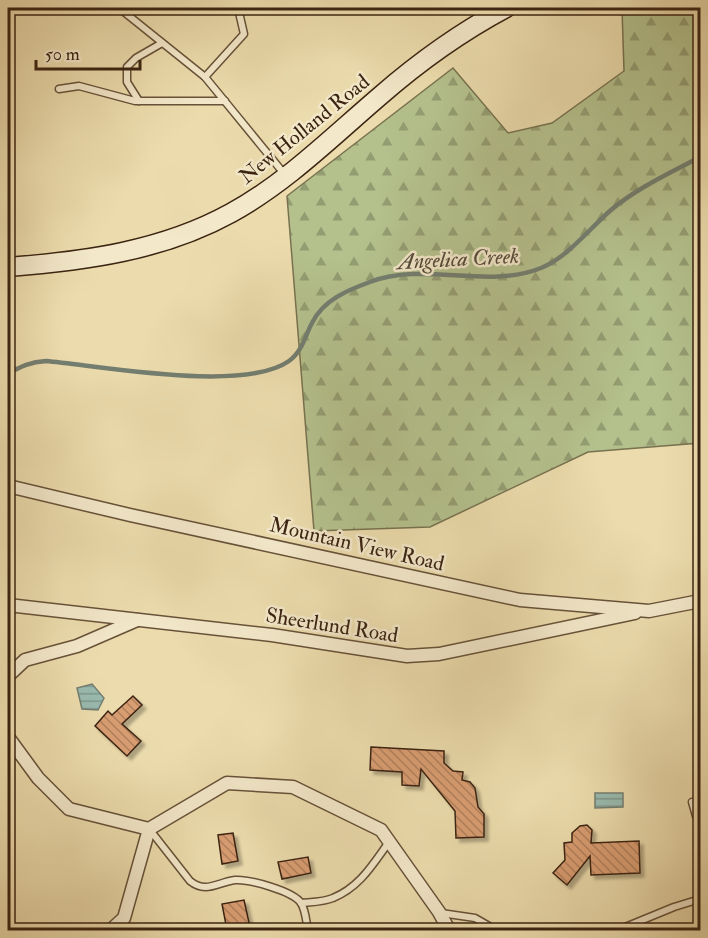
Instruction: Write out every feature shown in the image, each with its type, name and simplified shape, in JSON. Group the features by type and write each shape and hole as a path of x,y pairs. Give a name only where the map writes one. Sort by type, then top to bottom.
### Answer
{"main road":[{"name":"New Holland Road","path":"8,267 116,255 176,238 231,213 286,176 446,44 506,8"}],"street":[{"name":"Mountain View Road","path":"8,486 520,600 649,611 700,601"},
{"name":"Sheerlund Road","path":"8,605 272,634 407,657 439,654 649,611"},
{"path":"8,676 25,660 77,646 138,620"},
{"path":"8,737 38,778 69,809 149,829"},
{"path":"111,930 124,918 149,829 227,783 293,787 381,830 439,912 449,930"}],"lane":[{"path":"125,8 124,12 205,77 286,176"},
{"path":"205,77 244,34 237,8"},
{"path":"139,101 127,82 127,67 136,58 162,43"},
{"path":"59,89 79,86 139,101 225,101"},
{"path":"692,802 700,822"},
{"path":"149,829 197,887 204,888 235,880 252,882 293,895 301,903 308,930"},
{"path":"301,903 332,898 349,889 363,879 389,842"},
{"path":"618,930 700,899"},
{"path":"439,912 475,918 496,930"}],"green space":[{"path":"622,8 700,8 700,443 588,452 430,527 314,531 287,196 453,68 508,133 552,123 624,71"}],"water":[{"path":"92,684 104,698 98,710 82,709 77,688"},
{"path":"595,793 623,793 623,807 595,808"}],"building":[{"path":"133,696 142,705 122,724 141,741 127,756 95,726 108,711 112,715"},
{"path":"371,747 444,751 444,763 453,771 463,772 462,780 470,782 475,788 478,807 484,814 484,837 456,838 455,811 421,769 419,786 402,785 402,772 370,770"},
{"path":"587,825 592,830 591,843 639,841 640,873 591,875 590,856 567,885 553,873 565,860 564,843 572,842 572,833 580,826"},
{"path":"233,833 238,861 222,864 218,835"},
{"path":"308,857 311,873 282,879 278,862"},
{"path":"244,900 250,927 227,930 222,904"}],"waterway":[{"name":"Angelica Creek","path":"8,374 26,365 46,361 172,375 240,375 268,370 293,357 317,315 329,302 345,292 391,276 434,274 499,277 541,268 569,250 621,202 654,181 700,157"}]}
